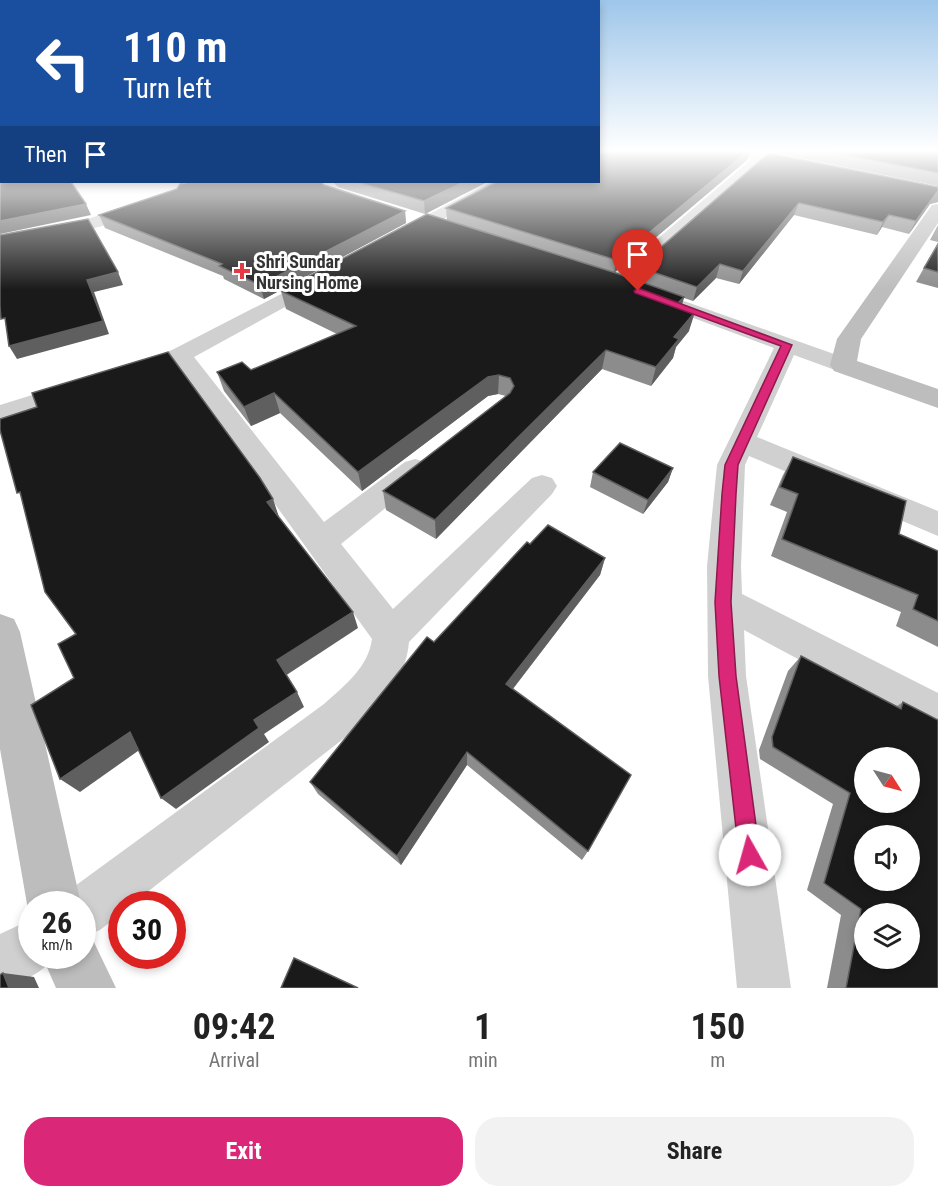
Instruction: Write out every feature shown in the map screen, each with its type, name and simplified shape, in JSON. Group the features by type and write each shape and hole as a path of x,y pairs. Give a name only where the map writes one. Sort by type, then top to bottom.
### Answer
{"main road":[{"path":"938,209 849,339 843,365 938,399"},
{"path":"0,632 51,891"},
{"path":"77,969 86,988"}],"street":[{"path":"386,244 471,198"},
{"path":"617,283 715,198"},
{"path":"0,241 83,226 157,202"},
{"path":"406,216 449,229"},
{"path":"334,272 163,361 321,542 391,635"},
{"path":"595,276 843,365"},
{"path":"765,988 727,676 723,602 731,465 787,345"},
{"path":"0,414 90,385"},
{"path":"743,442 938,524"},
{"path":"321,542 433,455"},
{"path":"96,901 346,710 373,686 388,657 391,635 542,486"},
{"path":"723,602 938,714"},
{"path":"0,963 18,953"}],"building":[{"path":"0,198 82,198 86,204 0,221"},
{"path":"150,198 365,198 405,211 260,285 219,266 222,264 99,215"},
{"path":"414,198 430,198 424,201"},
{"path":"465,198 691,198 616,260 446,208"},
{"path":"717,198 933,198 916,221 889,215 883,222 799,203 743,271 720,264 697,287 638,267"},
{"path":"427,214 613,272 684,297 675,306 695,312 674,337 679,339 656,367 606,350 435,520 383,491 510,393 514,386 510,378 499,375 488,377 358,472 274,393 244,407 217,372 242,362 251,370 356,326 281,291"},
{"path":"88,219 118,272 87,280 103,321 9,346 5,318 1,319 0,235"},
{"path":"938,244 938,272 924,268"},
{"path":"168,352 260,478 273,499 267,502 353,612 277,660 297,692 254,720 259,728 161,798 130,732 60,779 31,705 74,678 58,644 76,634 45,592 20,492 17,493 0,430 0,419 37,407 32,393"},
{"path":"620,443 673,468 648,500 593,472"},
{"path":"793,457 906,501 899,534 938,551 938,621 913,609 918,595 782,539 798,494 780,487"},
{"path":"548,525 605,558 506,684 631,775 588,851 467,752 397,856 310,782 427,637 434,642 527,542 530,544"},
{"path":"801,656 901,709 903,702 938,720 938,988 846,988 854,946 854,969 920,969 920,903 854,904 824,883 850,793 773,747 772,737"},
{"path":"294,958 358,988 281,988"},
{"path":"3,973 9,988 0,988 0,975"}],"place":[{"name":"Shri Sundar Nursing Home","path":"242,271"}],"route":[{"path":"638,291 787,345 731,465 723,602 727,676 750,855"}]}
